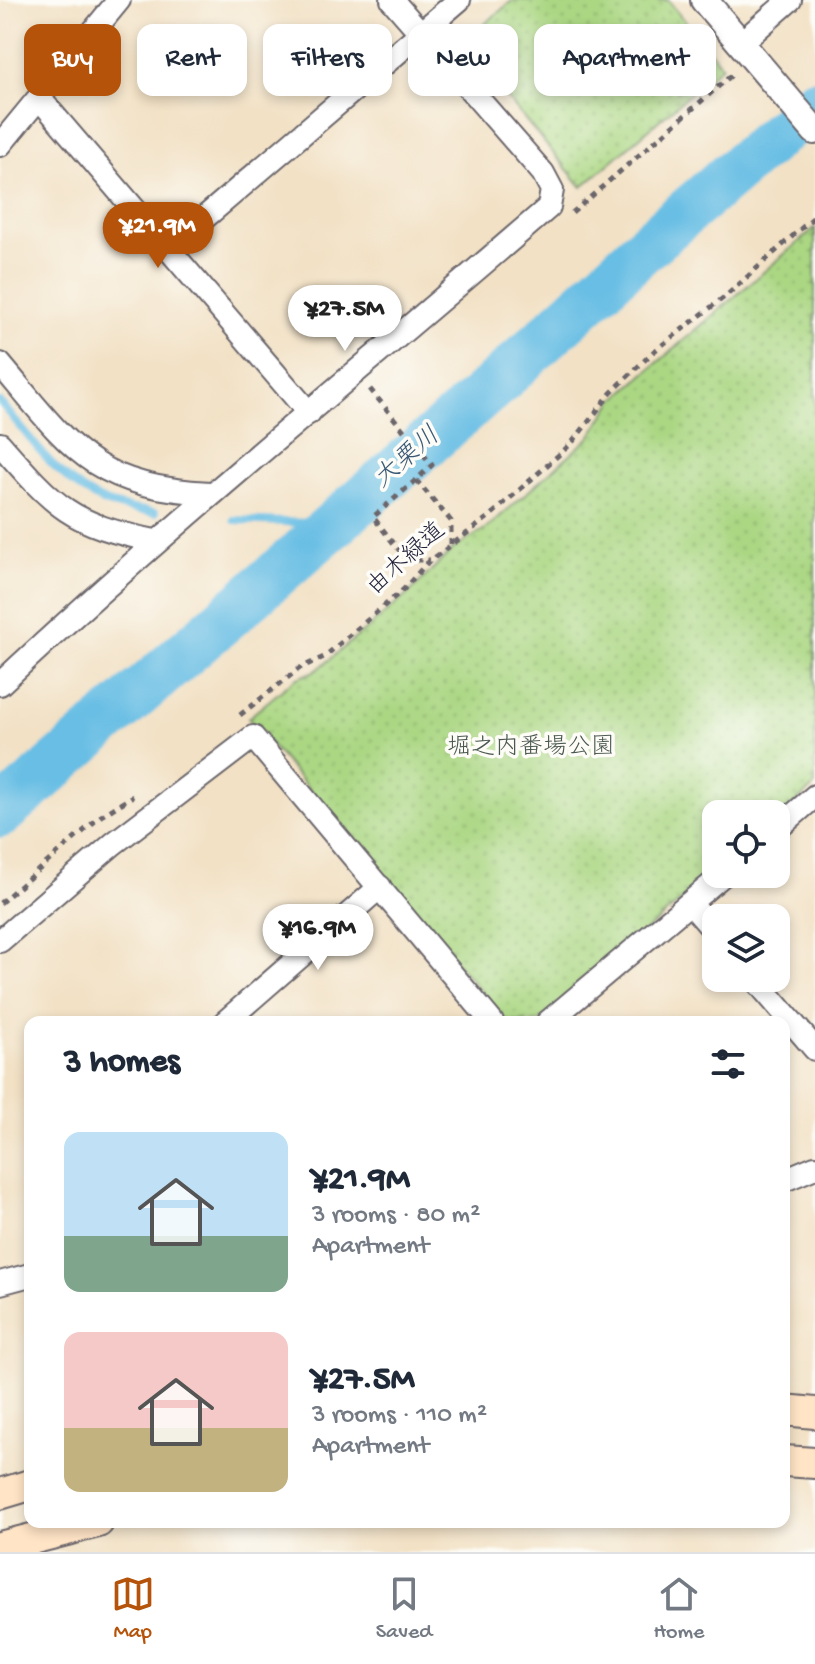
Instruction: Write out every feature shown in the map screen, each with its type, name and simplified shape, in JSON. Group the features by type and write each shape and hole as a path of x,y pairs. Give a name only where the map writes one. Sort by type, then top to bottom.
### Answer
{"main road":[{"path":"790,1411 815,1413"},
{"path":"790,1461 815,1463"},
{"path":"0,1494 24,1487"},
{"path":"0,1547 74,1528"}],"street":[{"path":"0,145 119,0"},
{"path":"392,0 413,24"},
{"path":"431,24 459,0"},
{"path":"704,0 815,131"},
{"path":"748,52 790,0"},
{"path":"169,248 408,44"},
{"path":"0,684 210,493 309,413 549,207 552,190 543,173 476,96"},
{"path":"40,99 309,413"},
{"path":"0,364 69,445 95,466 139,485 210,493"},
{"path":"0,444 41,490 83,522 111,532 155,541"},
{"path":"0,941 113,844 253,737 487,1016"},
{"path":"790,818 815,796"},
{"path":"232,1016 380,887"},
{"path":"555,1016 708,888"},
{"path":"690,903 702,917"},
{"path":"766,992 787,1016"},
{"path":"790,1020 815,1049"},
{"path":"790,1177 815,1167"},
{"path":"0,1283 24,1277"}],"path":[{"name":"由木緑道","path":"231,722 300,668 324,657 404,589 430,560 490,516 571,444 611,393 653,352 727,295 815,216"},
{"path":"369,388 432,465 373,517 407,560 430,560"},
{"path":"416,480 451,521 451,544"},
{"path":"0,903 101,816 135,794"}],"green space":[{"path":"513,0 668,0 688,24 534,24 534,96 687,96 582,187 505,96 518,96 518,24 485,24"},
{"name":"堀之内番場公園","path":"815,228 815,786 790,807 790,800 702,800 702,883 546,1016 502,1016 248,718 295,679 317,670 407,595 452,550 488,527 590,437 614,400"}],"waterway":[{"name":"大栗川","path":"0,814 499,381 644,248 815,103"},
{"path":"0,402 47,459 74,484 105,502 155,513"},
{"path":"234,520 333,524"}]}
